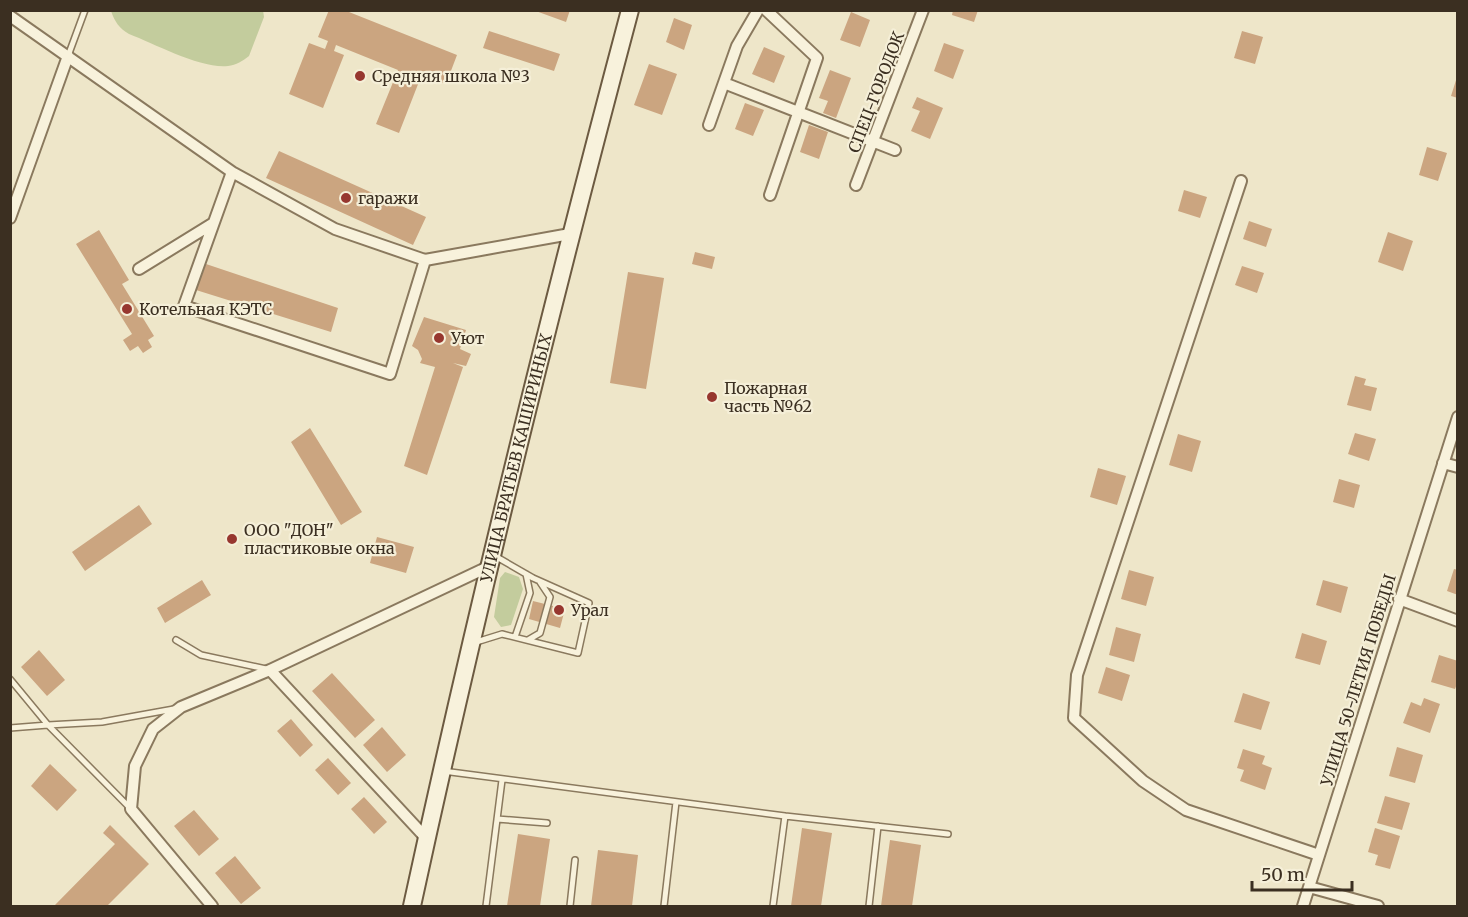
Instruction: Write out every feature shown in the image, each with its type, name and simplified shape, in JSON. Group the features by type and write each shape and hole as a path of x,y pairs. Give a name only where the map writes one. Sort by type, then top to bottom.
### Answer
{"main road":[{"name":"УЛИЦА БРАТЬЕВ КАШИРИНЫХ","path":"412,906 491,560 570,234 630,10"}],"street":[{"path":"709,125 737,46 759,10"},
{"path":"766,10 817,58 770,195"},
{"name":"СПЕЦ-ГОРОДОК","path":"856,185 923,10"},
{"path":"10,16 232,172 335,229 425,260 570,234"},
{"path":"10,218 68,56"},
{"path":"724,83 872,143 895,150"},
{"path":"232,172 184,306 390,374 425,260"},
{"path":"1241,181 1077,675 1074,718 1143,781 1186,810 1319,855"},
{"path":"139,269 212,224"},
{"name":"УЛИЦА 50-ЛЕТИЯ ПОБЕДЫ","path":"1303,906 1458,417"},
{"path":"1443,463 1458,467"},
{"path":"212,906 131,809 135,766 153,729 181,707 270,670 491,560"},
{"path":"1399,599 1458,621"},
{"path":"270,670 427,838"},
{"path":"1309,888 1378,906"}],"lane":[{"path":"68,56 86,10"},
{"path":"472,643 502,634 578,653 589,603 491,560"},
{"path":"515,637 530,593 526,574"},
{"path":"528,640 540,633 550,597 539,581"},
{"path":"176,640 201,655 270,670"},
{"path":"10,679 48,725 131,809"},
{"path":"10,728 102,722 181,707"},
{"path":"442,771 785,816 948,834"},
{"path":"486,906 502,780"},
{"path":"664,906 676,802"},
{"path":"773,906 785,816"},
{"path":"497,819 547,823"},
{"path":"869,906 879,826"},
{"path":"570,906 575,860"}],"green space":[{"path":"263,10 264,17 249,56 239,63 228,66 205,64 192,60 129,34 118,24 111,11"},
{"path":"505,572 519,577 523,589 511,625 501,627 494,617 500,578"}],"building":[{"path":"329,10 344,10 457,55 446,84 422,74 399,133 376,124 398,70 336,45 334,51 344,55 323,108 289,94 309,43 325,49 328,41 318,37"},
{"path":"533,10 570,10 566,22"},
{"path":"953,10 978,10 974,22 952,15"},
{"path":"851,12 870,20 860,47 840,40"},
{"path":"674,18 692,25 684,50 666,42"},
{"path":"489,31 560,54 554,71 483,48"},
{"path":"1242,31 1263,37 1255,64 1234,58"},
{"path":"944,43 964,50 953,79 934,71"},
{"path":"764,47 785,56 774,83 752,74"},
{"path":"649,64 677,74 662,115 634,105"},
{"path":"830,70 851,78 836,118 823,113 828,101 819,98"},
{"path":"1458,77 1458,98 1451,96"},
{"path":"917,97 943,108 930,139 911,131 920,111 912,108"},
{"path":"745,103 764,110 753,136 735,129"},
{"path":"809,125 828,132 819,159 800,152"},
{"path":"1427,147 1447,153 1438,181 1419,175"},
{"name":"гаражи","path":"279,151 426,217 413,245 266,178"},
{"path":"1184,190 1207,197 1200,218 1178,211"},
{"path":"1249,221 1272,229 1266,247 1243,239"},
{"name":"Котельная КЭТС","path":"99,230 129,280 122,284 154,336 148,340 152,347 143,353 138,346 130,351 123,340 132,334 76,244"},
{"path":"1388,232 1413,241 1403,271 1378,262"},
{"path":"695,252 715,257 712,269 692,264"},
{"path":"206,264 338,308 331,332 196,290"},
{"path":"1242,266 1264,273 1257,293 1235,285"},
{"path":"628,272 664,278 646,389 610,383"},
{"path":"424,317 466,330 460,349 471,354 466,366 453,363 463,367 427,475 404,466 435,367 420,363 422,359 418,350 412,346"},
{"path":"1355,376 1366,379 1364,385 1377,388 1371,411 1347,405"},
{"path":"310,428 362,512 341,525 291,442"},
{"path":"1355,433 1376,439 1369,461 1348,454"},
{"path":"1178,434 1201,441 1192,472 1169,465"},
{"path":"1098,468 1126,476 1117,505 1090,497"},
{"path":"1339,479 1360,485 1354,508 1333,502"},
{"path":"139,505 152,524 85,571 72,552"},
{"path":"377,537 414,547 406,573 370,563"},
{"path":"1454,569 1458,570 1458,595 1447,591"},
{"path":"1129,570 1154,577 1146,606 1121,599"},
{"path":"202,580 211,595 165,623 157,608"},
{"path":"1323,580 1348,587 1341,613 1316,605"},
{"path":"533,601 565,609 560,628 529,619"},
{"path":"1116,627 1141,634 1134,662 1109,655"},
{"path":"1302,633 1327,641 1320,665 1295,658"},
{"path":"39,650 65,680 47,696 21,667"},
{"path":"1439,655 1458,661 1458,681 1455,689 1431,682"},
{"path":"1106,667 1130,675 1122,701 1098,693"},
{"path":"332,673 375,720 355,738 312,691"},
{"path":"1243,693 1270,702 1261,730 1234,722"},
{"path":"1424,698 1440,704 1430,733 1403,723 1411,702 1421,706"},
{"path":"291,719 313,745 300,757 277,731"},
{"path":"382,727 406,755 387,772 363,745"},
{"path":"1397,747 1423,755 1415,783 1389,776"},
{"path":"1243,749 1265,756 1262,764 1272,768 1265,790 1240,781 1244,770 1237,768"},
{"path":"328,758 351,783 338,795 315,770"},
{"path":"50,764 77,790 57,811 31,786"},
{"path":"1385,796 1410,803 1402,830 1377,823"},
{"path":"364,797 387,822 374,834 351,809"},
{"path":"194,810 219,839 199,856 174,826"},
{"path":"110,825 149,864 107,906 56,906 115,844 103,833"},
{"path":"802,828 832,833 821,906 791,906"},
{"path":"1375,828 1400,836 1390,869 1375,865 1378,855 1368,852"},
{"path":"518,834 550,839 540,906 507,906"},
{"path":"890,840 921,845 912,906 881,906"},
{"path":"598,850 638,855 632,906 591,906"},
{"path":"235,856 261,888 241,904 215,873"}],"place":[{"name":"Средняя школа №3","path":"360,76"},
{"name":"гаражи","path":"346,198"},
{"name":"Котельная КЭТС","path":"127,309"},
{"name":"Уют","path":"439,338"},
{"name":"Пожарная часть №62","path":"712,397"},
{"name":"ООО \"ДОН\" пластиковые окна","path":"232,539"},
{"name":"Урал","path":"559,610"}]}
